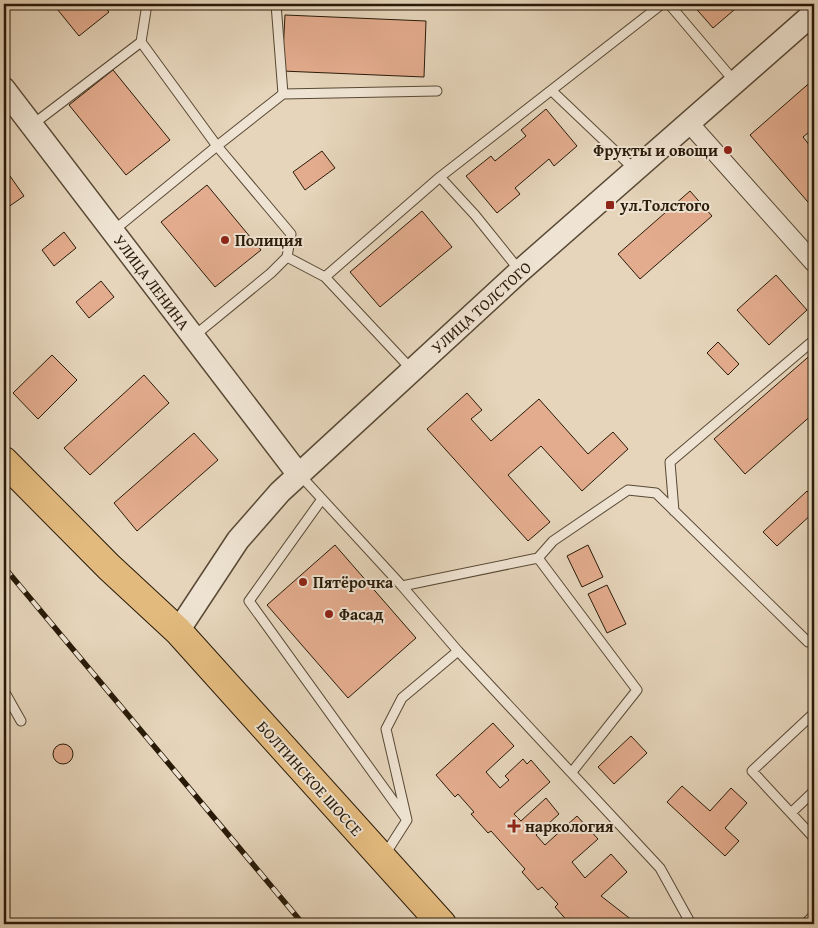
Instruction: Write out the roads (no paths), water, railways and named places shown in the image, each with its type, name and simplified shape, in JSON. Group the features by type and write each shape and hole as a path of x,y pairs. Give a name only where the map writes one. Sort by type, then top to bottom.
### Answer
{"main road":[{"name":"БОЛТИНСКОЕ ШОССЕ","path":"4,461 102,560 178,631 442,924"}],"street":[{"name":"УЛИЦА ТОЛСТОГО","path":"178,631 238,540 264,509 299,474 520,271 814,12"},
{"name":"УЛИЦА ЛЕНИНА","path":"4,89 299,474"},
{"path":"689,123 814,263"}],"lane":[{"path":"147,4 142,42 218,146 290,234 288,257 193,336"},
{"path":"276,4 283,94"},
{"path":"325,276 440,177 662,4"},
{"path":"669,4 735,83"},
{"path":"32,125 142,42"},
{"path":"113,231 283,94 438,91"},
{"path":"552,91 635,169"},
{"path":"440,177 475,215 520,271"},
{"path":"288,257 325,276 412,370"},
{"path":"674,511 670,462 814,340"},
{"path":"299,474 402,586 458,651 660,868 691,924"},
{"path":"402,586 538,558 553,541 628,490 656,493 808,642 814,639"},
{"path":"322,499 249,601 407,820"},
{"path":"538,558 637,690 572,772"},
{"path":"382,858 407,820 386,728 402,698 458,651"},
{"path":"4,691 21,721"},
{"path":"814,713 752,771 814,838"},
{"path":"791,813 814,791"},
{"path":"805,924 814,915"}],"railway":[{"path":"4,567 303,924"}],"place":[{"name":"Фрукты и овощи","path":"728,150"},
{"name":"ул.Толстого","path":"610,205"},
{"name":"Полиция","path":"225,240"},
{"name":"Пятёрочка","path":"303,582"},
{"name":"Фасад","path":"329,614"},
{"name":"наркология","path":"514,826"}]}
